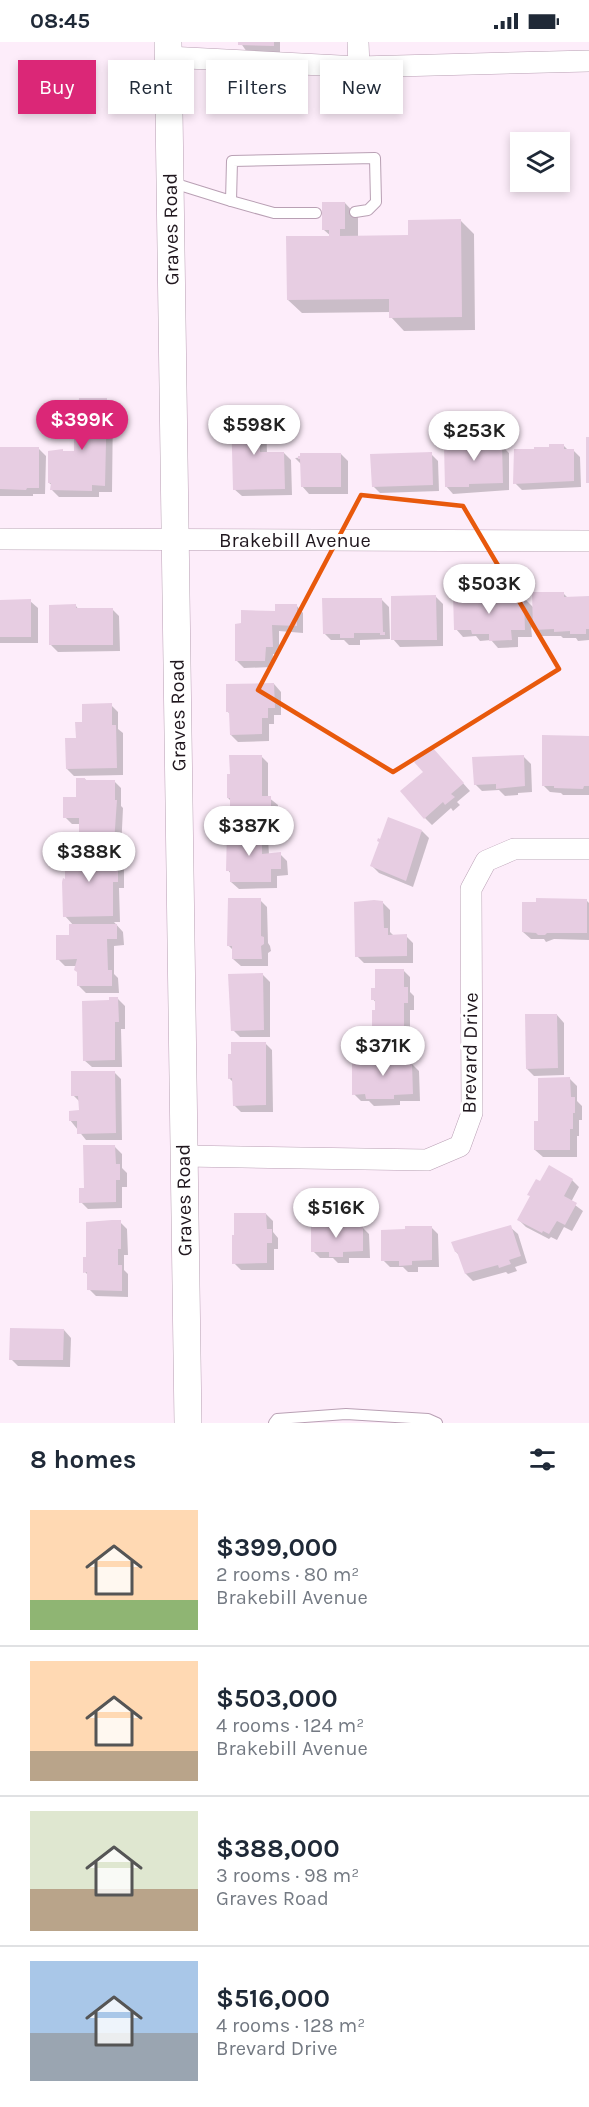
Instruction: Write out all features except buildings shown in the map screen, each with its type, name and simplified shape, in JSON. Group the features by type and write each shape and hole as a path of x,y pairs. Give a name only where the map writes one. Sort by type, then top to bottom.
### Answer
{"street":[{"path":"358,42 358,60"},
{"path":"168,50 320,64"},
{"name":"Graves Road","path":"168,50 188,1423"},
{"path":"403,66 589,61"},
{"name":"Brakebill Avenue","path":"0,539 589,541"},
{"name":"Brevard Drive","path":"184,1156 427,1160 460,1146 472,1113 471,889 486,861 514,849 589,849"}],"lane":[{"path":"231,201 232,160 375,158 376,202 368,210 355,212"},
{"path":"170,182 274,213 316,213"},
{"path":"274,1423 277,1419 346,1414 428,1419 437,1423"}],"highlighted area":[{"path":"361,495 463,506 559,669 393,772 258,690"}]}
